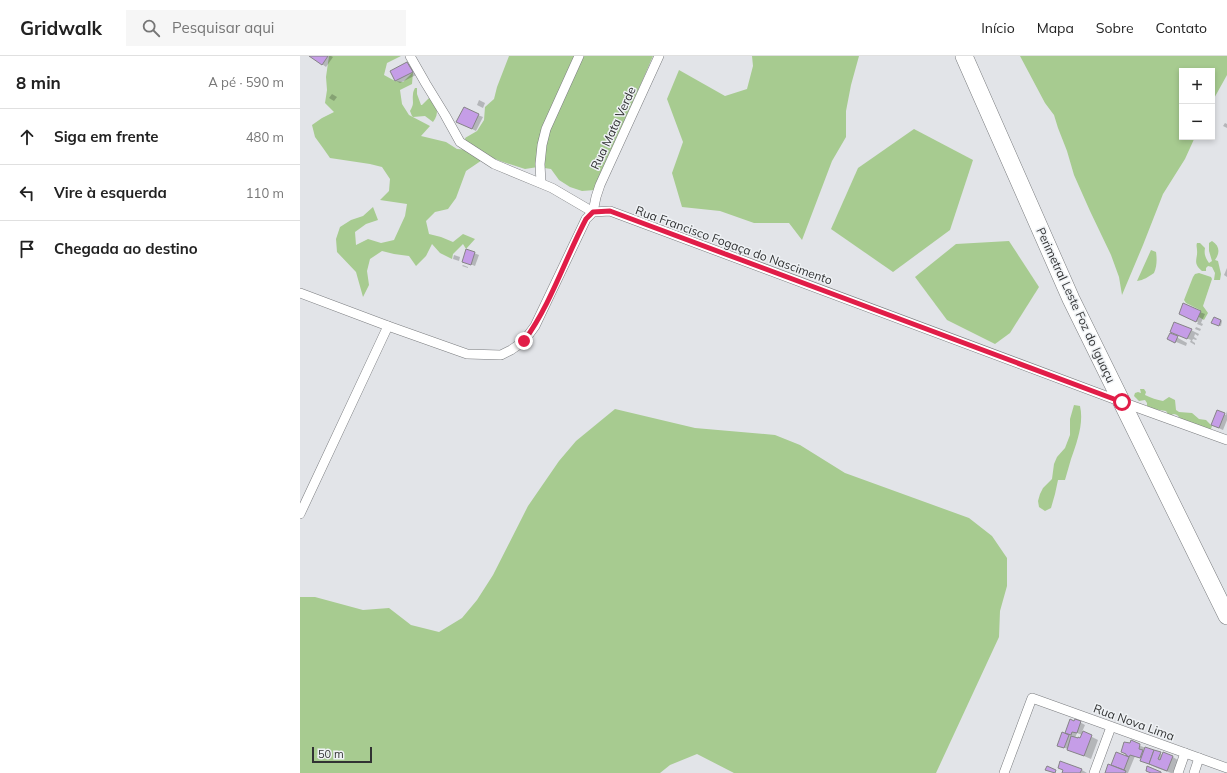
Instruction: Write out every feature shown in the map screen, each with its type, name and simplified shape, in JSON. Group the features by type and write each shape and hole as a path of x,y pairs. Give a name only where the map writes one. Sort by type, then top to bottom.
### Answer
{"highway":[{"name":"Perimetral Leste Foz do Iguaçu","path":"964,56 1071,299 1227,616"}],"street":[{"path":"300,293 467,354 501,355 524,341 535,326 586,219 593,212 541,183 494,164 460,142 410,56"},
{"path":"541,183 540,164 542,145 546,129 579,56"},
{"name":"Rua Mata Verde","path":"593,212 600,185 659,56"},
{"name":"Rua Francisco Fogaça do Nascimento","path":"593,212 610,211 1227,440"},
{"path":"300,514 388,326"},
{"name":"Rua Nova Lima","path":"1004,773 1032,698 1227,768"},
{"path":"1094,773 1111,727"},
{"path":"1178,773 1185,753"},
{"path":"1194,773 1199,758"}],"green space":[{"path":"329,56 401,56 387,63 384,75 395,81 403,82 413,72 412,84 400,90 402,104 409,115 430,126 421,136 446,142 457,149 469,150 465,138 477,131 484,120 485,107 494,99 509,56 653,56 595,190 582,191 570,187 559,180 551,169 538,167 525,169 488,156 466,171 456,198 448,209 435,212 426,221 429,234 453,242 463,234 475,239 466,249 463,244 453,254 452,259 440,253 432,244 426,256 416,266 409,256 382,251 370,259 367,271 369,285 363,297 356,272 337,252 336,239 340,227 351,220 363,216 373,207 378,220 366,224 355,232 356,245 368,239 381,243 394,240 405,216 407,204 380,200 389,191 390,179 382,167 330,158 315,137 312,125 334,112 325,103 327,90 326,77"},
{"path":"752,56 859,56 846,111 846,137 832,161 802,240 789,223 754,223 720,211 682,207 672,173 683,142 667,99 679,70 725,96 747,89 753,66"},
{"path":"1020,56 1227,56 1227,75 1215,97 1215,68 1179,68 1179,140 1194,140 1185,159 1163,194 1122,295 1119,277 1111,255 1074,175 1054,115 1045,103"},
{"path":"415,88 417,88 417,94 421,105 430,97 434,103 437,112 433,122 425,116 412,116 410,111 413,104 413,93"},
{"path":"914,129 973,160 950,230 893,272 831,229 858,168"},
{"path":"1009,241 1039,287 1010,333 995,344 947,320 915,277 956,244"},
{"path":"1212,241 1218,247 1218,255 1215,260 1218,261 1221,274 1220,280 1214,280 1215,273 1212,267 1208,266 1206,271 1202,271 1196,263 1197,243 1200,243 1205,248 1205,256 1209,263 1212,261 1209,251 1209,243"},
{"path":"1151,250 1156,252 1156,268 1154,273 1137,281"},
{"path":"1199,273 1211,277 1212,279 1203,306 1208,313 1204,320 1199,317 1200,310 1186,303 1184,300 1193,277 1195,274"},
{"path":"1140,389 1144,389 1146,392 1145,395 1154,399 1163,401 1169,397 1175,400 1176,410 1179,412 1192,413 1199,419 1206,420 1212,426 1211,429 1209,431 1182,420 1177,415 1171,415 1166,411 1153,409 1147,406 1145,400 1139,401 1134,396 1135,393 1141,393"},
{"path":"1074,405 1080,406 1081,412 1078,439 1065,480 1058,480 1051,508 1045,511 1039,507 1038,501 1043,488 1052,479 1054,464 1057,457 1065,448 1070,435 1070,419"},
{"path":"615,409 695,428 775,435 800,445 845,473 969,518 992,536 1007,558 1007,586 1000,611 999,637 936,773 734,773 697,754 670,765 660,773 300,773 300,597 315,597 363,610 389,608 411,625 439,632 462,618 477,600 493,575 528,506 559,461 576,441"}],"building":[{"path":"309,56 328,56 322,65"},
{"path":"407,62 413,72 395,81 390,71"},
{"path":"464,107 479,114 472,129 456,122"},
{"path":"466,249 475,252 471,265 462,262"},
{"path":"1183,303 1201,311 1196,322 1179,314"},
{"path":"1214,317 1221,320 1219,326 1211,323"},
{"path":"1174,322 1192,329 1187,339 1170,332"},
{"path":"1170,333 1178,336 1175,343 1167,339"},
{"path":"1217,410 1225,413 1219,428 1211,425"},
{"path":"1070,719 1074,721 1075,719 1081,721 1077,733 1072,732 1071,735 1065,733"},
{"path":"1083,731 1092,735 1084,756 1067,750 1071,736 1080,738"},
{"path":"1062,732 1069,735 1064,748 1057,746"},
{"path":"1131,740 1140,744 1139,749 1143,750 1140,758 1130,755 1129,757 1121,752 1124,742 1130,743"},
{"path":"1145,747 1154,750 1149,764 1140,761"},
{"path":"1154,750 1161,752 1158,759 1160,760 1163,752 1173,756 1167,771 1149,764"},
{"path":"1116,752 1129,757 1124,770 1111,765"},
{"path":"1060,761 1082,769 1080,773 1062,773 1063,770 1058,768"},
{"path":"1108,764 1126,771 1125,773 1105,773"},
{"path":"1047,766 1056,770 1055,773 1045,770"},
{"path":"1147,766 1161,773 1151,773 1146,771"}],"route":[{"path":"524,341 535,326 546,305 586,219 593,212 610,211 1122,402"}]}
